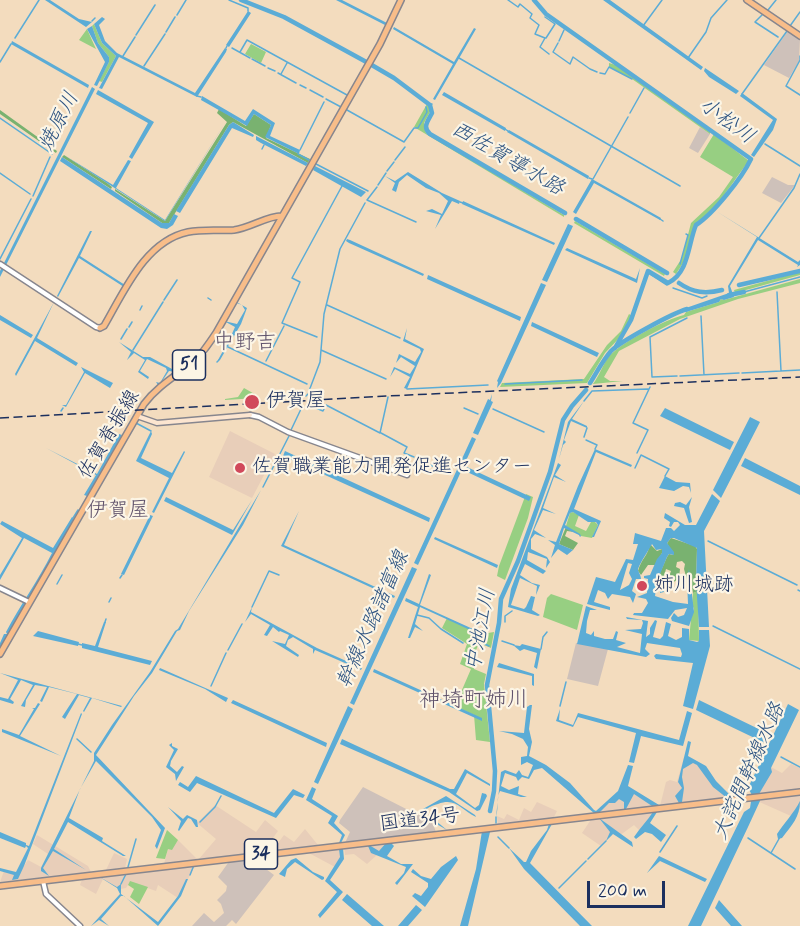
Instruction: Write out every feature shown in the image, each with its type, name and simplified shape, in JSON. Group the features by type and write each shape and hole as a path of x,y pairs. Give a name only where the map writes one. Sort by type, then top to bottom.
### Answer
{"main road":[{"name":"佐賀脊振線","path":"0,654 26,601 136,416 152,393 190,364 210,343 390,26 401,0"},
{"path":"747,0 800,36"},
{"path":"100,328 104,326 143,263 166,242 184,232 234,230 252,227 275,216 282,216"},
{"path":"136,416 157,423 250,415"},
{"name":"国道34号","path":"0,887 35,884 89,874 800,792"}],"street":[{"path":"1,264 100,328"},
{"path":"250,415 407,475"},
{"path":"0,588 26,601"},
{"path":"43,881 46,894 80,926"}],"shaded area":[{"path":"788,31 800,39 799,61 789,78 764,65"},
{"path":"700,127 710,134 698,153 689,148"},
{"path":"772,177 788,185 795,185 781,203 762,193"},
{"name":"佐賀職業能力開発促進センター","path":"230,431 275,454 252,498 209,477"},
{"path":"576,643 608,649 598,686 567,679"},
{"path":"684,757 700,766 725,792 725,798 660,806 666,782 670,780 677,782"},
{"path":"791,764 800,768 800,809 791,816 755,800 769,766 782,773"},
{"path":"363,787 416,814 431,819 436,832 345,843 350,832 339,823"},
{"path":"637,792 654,805 653,814 641,832 634,825 619,836 613,834 601,846 582,833 596,812 618,797"},
{"path":"537,802 557,811 553,819 498,825 497,816 504,819 507,814 519,820 524,808 531,812"},
{"path":"215,805 256,832 265,820 278,831 270,842 275,847 284,835 294,842 305,829 318,845 198,860 216,839 197,823"},
{"path":"37,835 88,866 91,872 0,882 4,871 18,875 28,860 41,867 48,854 33,844"},
{"path":"178,840 198,860 164,864 168,849"},
{"path":"387,842 367,864 354,854 345,855 344,846"},
{"path":"340,848 341,858 335,867 307,852"},
{"path":"114,853 127,859 125,868 106,870"},
{"path":"242,858 256,870 266,869 274,875 236,924 232,920 226,926 192,926 204,913 214,922 224,913 217,900 226,891 227,886 218,877 228,860"},
{"path":"196,864 178,898 158,885 156,891 130,882 126,888 120,889 103,879 96,894 80,885 83,877"}],"green space":[{"path":"94,24 102,43 116,56 102,82 99,81 109,62 109,57 98,43 92,26"},
{"path":"87,29 96,49 79,40"},
{"path":"251,44 266,52 261,63 245,54"},
{"path":"609,63 619,66 710,134 632,79 609,67"},
{"path":"427,104 430,112 424,123 426,133 564,217 414,127"},
{"path":"219,109 246,126 254,114 271,125 266,138 310,159 308,163 233,122 169,223 162,223 115,191 115,189 165,221 227,122 217,113"},
{"path":"0,110 57,151 56,153 0,114"},
{"path":"714,134 749,161 718,203 695,224 685,260 676,274 673,272 682,258 691,223 719,197 733,177 700,157"},
{"path":"64,155 107,183 112,187 111,189 62,157"},
{"path":"575,221 665,274 664,276 574,223"},
{"path":"800,272 800,275 735,293 734,290"},
{"path":"800,279 800,283 738,299 680,319 619,351 604,377 610,381 623,381 593,384 612,353 654,327 684,315 686,312 719,302 721,299"},
{"path":"629,314 632,316 625,332 605,353 587,383 500,387 502,383 584,379 607,345 621,331"},
{"path":"244,388 258,398 225,400 238,397"},
{"path":"526,494 533,497 528,518 505,580 497,576 499,566"},
{"path":"570,513 579,515 575,526 586,531 591,522 598,525 592,538 581,536 566,526"},
{"path":"566,527 574,532 567,531 565,536 578,543 573,550 559,544"},
{"path":"671,538 695,546 697,549 698,591 693,593 689,575 687,575 687,580 685,564 682,561 677,562 676,567 680,569 679,578 674,582 668,580 671,571 666,569 661,587 657,586 667,557 669,554 673,555 667,543"},
{"path":"650,544 657,551 662,549 662,553 655,565 648,565 641,575 638,571"},
{"path":"698,591 699,641 689,640 694,609 693,593"},
{"path":"551,594 583,605 577,630 543,617 547,598"},
{"path":"447,618 482,634 494,632 491,648 479,643 474,655 474,669 486,674 484,684 490,742 476,740 474,715 455,706 471,669 460,664 467,644 442,628"},
{"path":"167,830 178,840 172,850 168,849 165,859 156,858"},
{"path":"130,881 148,887 139,904 130,897 134,889 128,885"}],"water":[{"path":"45,0 50,0 79,19 92,22 86,27"},
{"path":"336,0 342,0 387,23 385,25"},
{"path":"603,0 610,0 703,67 701,70"},
{"path":"248,11 251,13 229,47 226,45"},
{"path":"102,17 105,19 99,25 105,41 117,53 195,93 225,48 227,49 197,97 119,57 102,89 99,88 116,56 102,43 94,24"},
{"path":"92,26 98,43 109,57 109,62 97,86 94,85 105,62 87,29"},
{"path":"394,27 454,62 474,28 476,29 435,100 433,99 453,64 393,29"},
{"path":"12,41 89,85 88,88 11,44"},
{"path":"705,68 739,91 736,94 709,77 704,71"},
{"path":"92,87 95,89 0,277 0,271"},
{"path":"98,90 154,122 132,159 129,157 148,123 96,94"},
{"path":"444,92 506,128 505,131 442,95"},
{"path":"742,93 777,119 773,130 754,157 751,155 773,120 740,96"},
{"path":"202,96 245,121 253,109 275,123 270,136 300,150 299,154 265,137 271,125 254,114 247,126 201,100"},
{"path":"226,121 165,221 64,155 113,185 128,160 131,161 116,188 165,220"},
{"path":"233,122 254,135 253,137 232,128 180,213 176,211 229,125"},
{"path":"509,130 589,176 588,179 507,132"},
{"path":"256,136 308,163 306,166 261,143 256,140"},
{"path":"62,157 162,223 169,223 174,214 178,216 173,225 167,229 161,228 60,161"},
{"path":"315,166 366,192 361,197 313,170"},
{"path":"408,172 460,201 459,204 452,201 435,229 441,215 426,211 432,209 442,214 448,201 439,193 426,188 407,175 399,182 396,192 392,190 395,183 385,176 395,181"},
{"path":"592,179 661,218 660,220 594,183 576,214 573,212"},
{"path":"463,201 555,243 554,245 462,204"},
{"path":"716,211 798,262 800,260 800,265 797,267 798,265 758,240 730,286 734,297 721,299 719,302 686,312 683,309 729,293 728,286 757,237"},
{"path":"568,224 573,226 547,282 542,280"},
{"path":"90,231 92,231 80,256 125,285 124,287 79,258 58,297"},
{"path":"347,239 424,274 423,276 349,243"},
{"path":"567,248 636,279 640,268 637,283 565,250"},
{"path":"428,275 521,317 520,321 427,279"},
{"path":"541,283 546,285 497,388 497,381"},
{"path":"54,302 37,338 78,363 76,366 35,341 16,376 15,374"},
{"path":"242,305 247,308 241,324 218,360 229,340 227,337 231,336 235,327 224,321 237,324 245,310"},
{"path":"0,315 33,335 31,338 0,320"},
{"path":"532,322 599,353 597,357 531,326"},
{"path":"407,328 405,339 424,349 407,389 404,388 410,377 395,369 390,377 394,367 410,374 415,366 401,357 396,363 399,354 415,362 421,352 420,349 403,341"},
{"path":"119,342 143,357 150,357 172,369 178,360 180,361 174,369 177,372 169,371 160,384 158,385 156,382 160,383 167,371 166,368 147,359 140,371 149,377 148,379 138,372 145,360 134,353 127,360 131,352"},
{"path":"81,367 113,383 110,388 85,373 66,407 62,405 66,405 84,372"},
{"path":"492,394 491,401 493,402 478,435 473,433 488,399 490,400"},
{"path":"584,401 572,419 587,428 571,421 559,459 568,422"},
{"path":"665,408 734,442 730,450 660,416"},
{"path":"750,417 760,422 721,498 713,490"},
{"path":"151,431 152,434 141,458 172,473 185,452 154,513 152,512 169,478 136,461"},
{"path":"119,434 122,435 87,496 84,495 96,475 46,448 97,474"},
{"path":"472,437 476,439 418,565 414,563"},
{"path":"595,449 632,465 631,467 596,452 574,509 601,521 592,537 598,525 596,522 588,522 573,512 570,513 565,525 581,536 564,528 559,544 573,550 567,555 558,549 551,558 555,545 548,540 556,542"},
{"path":"285,451 430,518 429,522 283,456"},
{"path":"745,458 800,486 800,495 741,466"},
{"path":"558,463 561,465 555,475 566,482 554,477 543,508 556,514 543,510 534,530 546,538 535,534 531,539 531,549 547,557 550,562 546,568 547,559 528,552 527,560 546,571 543,574 525,564 520,575 540,585 536,595 537,586 520,578 511,605 524,609 531,596 535,597 532,610 540,615 538,616 508,607 511,589"},
{"path":"467,467 531,497 529,501 465,471"},
{"path":"665,476 676,482 690,483 691,493 689,487 683,486 674,491 659,488"},
{"path":"261,490 243,525 189,611 180,630 177,631 152,673 134,696 96,755 165,828 157,849 155,846 161,830 152,817 96,761 81,787 94,761 94,753 178,629"},
{"path":"712,494 720,501 704,531 709,627 699,627 696,582 697,548 674,538 667,543 674,555 669,554 667,557 656,584 664,592 660,593 660,590 656,589 655,596 688,604 689,569 694,612 689,626 672,621 671,618 674,613 678,617 684,615 687,608 675,610 668,619 633,615 642,613 648,603 646,599 637,597 647,593 648,579 644,576 650,575 662,553 662,549 656,550 652,544 638,570 641,579 636,579 632,591 636,594 633,603 630,597 612,594 608,599 605,593 598,590 594,602 610,607 610,610 587,604 596,577 615,582 626,559 633,560 638,544 633,544 635,533 661,541 666,528 674,531 680,525 674,522 671,527 669,526 670,522 664,518 665,513 685,525 696,525","holes":["628,563 632,564 629,573 632,579 629,585 620,590"]},
{"path":"166,497 233,530 252,500 232,535 164,501"},
{"path":"692,497 689,507 692,522 689,523 684,508 674,506 675,503 680,502 686,505"},
{"path":"299,511 284,545 395,596 394,598 281,546"},
{"path":"150,515 153,516 124,575 121,574"},
{"path":"72,517 74,519 0,649 4,634 7,634 11,622 52,553 24,538 0,580 0,575 22,538 0,524 2,521 53,548"},
{"path":"435,537 498,565 497,568 434,539"},
{"path":"412,567 417,569 354,705 350,703"},
{"path":"429,574 431,575 420,605 484,634 482,640 485,644 480,644 481,635 420,607 415,624 423,631 415,627 408,638 418,607 405,601 406,598 419,604"},
{"path":"586,606 597,610 590,610 586,633 591,635 594,631 594,636 613,639 616,631 618,632 616,640 626,643 617,647 640,653 642,634 625,630 641,629 642,620 626,617 648,621 646,637 650,634 650,628 655,620 657,621 653,637 660,639 663,636 666,622 671,624 668,636 676,640 682,637 682,628 689,629 689,640 697,642 699,641 699,630 709,630 710,646 693,709 683,706 693,663 656,659 654,656 656,654 681,657 680,648 647,643 645,649 650,654 646,657 577,644"},
{"path":"252,607 251,612 317,648 362,668 361,670 315,650 313,654 313,649 293,637 288,640 286,646 299,655 298,657 272,641 285,644 289,635 273,627 267,636 264,635 270,625 251,614 245,622"},
{"path":"104,622 106,622 98,647 152,661 150,665 82,648 82,643 95,646"},
{"path":"38,631 79,642 78,646 33,636"},
{"path":"522,644 541,649 537,669 534,667 537,653 524,649 520,651 513,645"},
{"path":"499,663 534,674 534,686 532,676 497,667"},
{"path":"160,668 228,698 226,702 205,689 159,670"},
{"path":"374,669 482,718 482,721 373,672"},
{"path":"0,673 122,706 92,698 84,712 90,698 79,695 65,719 62,717 77,694 49,687 42,702 40,701 47,687 35,685 26,700 25,707 21,706 33,685 21,680 10,699 14,702 13,704 0,700 0,697 8,699 18,680"},
{"path":"233,700 327,743 326,747 231,703"},
{"path":"699,700 769,734 765,743 696,710"},
{"path":"38,703 40,704 20,736 61,756 2,732 2,729 19,735 34,709 32,708 35,708"},
{"path":"788,704 799,710 771,768 772,772 759,794 760,801 701,926 688,926 744,812 750,808 752,795 748,788"},
{"path":"532,705 529,729 532,742 529,756 546,765 570,783 594,810 596,811 618,791 628,765 633,766 628,786 659,805 652,806 634,794 626,809 624,809 624,802 619,799 615,803 609,803 595,814 542,768 534,770 529,779 522,777 518,781 516,777 505,773 501,786 509,790 519,786 518,794 527,797 500,791 498,796 501,772 505,770 516,774 519,770 522,775 528,777 533,765 527,762 521,765 521,757 527,756 528,747 523,739 499,731 524,733 527,707"},
{"path":"348,706 353,709 318,784 314,782"},
{"path":"560,709 559,720 573,725 578,713 679,740 687,711 692,713 683,746 641,736 634,763 629,762 636,733 578,717 573,727 556,721"},
{"path":"81,713 24,866 18,879 12,880 14,875 0,871 0,868 16,872 28,848 0,838 0,832 29,846"},
{"path":"342,739 450,789 454,789 465,769 490,786 467,773 456,794 475,808 479,805 482,793 487,796 480,810 477,811 449,792 340,744"},
{"path":"688,741 691,742 688,756 706,766 729,794 727,798 713,787 693,763 683,769 684,788 682,802 679,803 675,796 682,788 678,782"},
{"path":"172,743 172,746 178,749 170,766 177,772 182,766 184,767 176,781 175,774 166,767 174,750 169,745"},
{"path":"196,776 274,813 293,789 305,795 303,798 294,795 276,818 197,783 190,792 178,785 180,782 188,787"},
{"path":"312,787 316,789 312,799 338,816 334,823 345,835 341,843 339,843 342,835 328,823 332,816 306,800"},
{"path":"80,790 69,818 103,838 102,841 126,856 68,822 54,849 86,870 53,851 43,868 49,876 41,871 41,868"},
{"path":"446,796 476,817 454,803 444,802 431,806 422,814 447,830 421,817 420,813 423,809"},
{"path":"800,801 795,821 782,838 778,839 777,834"},
{"path":"168,807 183,819 187,815 197,820 198,827 188,818 179,831 181,821"},
{"path":"653,812 657,812 650,823 666,835 661,842 652,834 645,832 636,839 634,837"},
{"path":"599,818 632,842 633,847 613,834 606,841 610,832"},
{"path":"549,824 552,824 530,863 592,926 580,926 524,869 509,848 526,862"},
{"path":"482,831 490,832 468,926 460,926 476,869"},
{"path":"390,842 394,846 387,856 401,864 413,864 397,885 395,883 406,867 371,853 368,846 379,851"},
{"path":"343,848 344,859 330,880 343,892 320,918 318,915 337,892 325,881 340,857 339,849"},
{"path":"456,856 458,860 425,907 412,896 415,893 421,896 428,887 428,883 411,872 413,869 421,876 431,879 441,867"},
{"path":"659,856 707,879 705,882 660,861 647,873"},
{"path":"296,858 324,879 322,880 295,862 287,869 285,877 279,874 291,860"},
{"path":"98,876 117,887 121,884 121,894 124,896 121,896 101,919 109,926 99,920 91,926 120,894 117,888"},
{"path":"188,879 181,896 158,926 126,898 158,922"},
{"path":"347,894 384,926 372,926 342,900"},
{"path":"719,900 742,926 731,926 715,908"},
{"path":"416,905 422,910 408,926 398,926"}],"waterway":[{"path":"15,38 39,0"},
{"path":"177,15 186,0"},
{"path":"229,0 248,8 248,11"},
{"name":"西佐賀導水路","path":"241,0 284,17 394,78 430,105 432,113 426,126 430,134 565,213"},
{"path":"508,0 518,7 520,4 532,14 530,18 539,25 535,34 545,38 540,47 549,54"},
{"name":"小松川","path":"534,0 546,14 751,159 726,195 696,225 684,265 675,278 668,283 648,271 631,320 615,348"},
{"path":"643,26 662,0"},
{"path":"688,58 706,32 711,18 727,0"},
{"path":"768,10 776,0"},
{"path":"136,35 155,5"},
{"path":"790,26 800,12"},
{"path":"763,14 755,22 778,37"},
{"path":"166,32 175,17"},
{"path":"545,17 555,24 546,38"},
{"path":"92,21 95,18"},
{"path":"559,41 564,30"},
{"path":"742,94 787,31"},
{"path":"144,66 165,34"},
{"path":"123,56 135,37"},
{"path":"240,52 247,40 347,95"},
{"path":"558,43 553,52 570,64 573,57 597,72"},
{"path":"0,62 11,44"},
{"path":"232,48 250,58"},
{"path":"800,56 786,86 800,95"},
{"path":"459,58 680,186"},
{"path":"252,59 265,66"},
{"path":"281,74 287,63"},
{"path":"600,73 605,74 609,67 632,79"},
{"path":"268,68 275,71"},
{"path":"278,73 296,83"},
{"path":"300,85 306,88"},
{"path":"630,113 644,88"},
{"path":"310,90 323,97"},
{"path":"197,96 201,97"},
{"path":"326,99 341,107"},
{"path":"300,150 324,102"},
{"path":"347,110 404,142 414,128 418,128 427,112 426,107"},
{"path":"593,179 628,117"},
{"name":"焼原川","path":"0,118 52,154"},
{"path":"765,144 800,166"},
{"path":"262,149 264,145"},
{"path":"395,160 405,147"},
{"path":"298,154 309,160"},
{"name":"焼原川","path":"33,196 50,157"},
{"path":"387,171 394,162"},
{"path":"316,164 368,191"},
{"path":"0,173 30,194"},
{"path":"378,185 386,173"},
{"path":"759,238 794,188 800,174"},
{"path":"317,337 282,323 300,282 292,278 342,186"},
{"path":"377,187 367,200 416,222"},
{"path":"0,259 31,199"},
{"path":"309,391 320,362 324,314 340,249 365,203"},
{"name":"西佐賀導水路","path":"576,219 667,273"},
{"path":"680,264 688,235 686,234"},
{"name":"西佐賀導水路","path":"739,285 800,271"},
{"name":"小松川","path":"650,274 667,285"},
{"path":"744,292 800,277"},
{"path":"164,300 177,280"},
{"name":"西佐賀導水路","path":"679,283 700,292 722,290"},
{"name":"西佐賀導水路","path":"673,288 702,298 707,296"},
{"name":"中池江川","path":"729,295 744,292"},
{"path":"777,292 781,371"},
{"path":"133,350 163,302"},
{"path":"327,305 400,338"},
{"path":"140,310 142,306"},
{"name":"中池江川","path":"590,383 605,358 617,346 687,309"},
{"path":"701,316 704,375"},
{"path":"677,376 652,377 650,337 687,318"},
{"path":"129,327 132,322"},
{"path":"266,361 284,326"},
{"path":"121,339 127,329"},
{"path":"228,347 307,384"},
{"path":"321,350 386,379"},
{"path":"742,373 800,370"},
{"path":"680,376 739,373"},
{"path":"505,384 582,380"},
{"path":"407,389 488,385"},
{"path":"637,453 648,430 633,423 650,387"},
{"path":"584,401 592,391 648,389"},
{"name":"中池江川","path":"490,811 495,771 487,685 499,623 501,599 518,561 550,472 563,420 586,390"},
{"path":"309,405 323,411 326,405 380,433 388,397"},
{"path":"464,408 478,414"},
{"path":"291,430 301,409"},
{"path":"493,409 544,432"},
{"path":"136,423 151,431"},
{"path":"584,437 587,428"},
{"path":"381,433 407,447 404,453 414,457"},
{"path":"263,487 289,436"},
{"path":"586,440 597,445 595,449"},
{"path":"635,468 641,455 669,469 665,476"},
{"path":"417,459 450,474"},
{"path":"73,518 78,510"},
{"path":"708,541 797,585"},
{"path":"252,607 269,571 279,575"},
{"path":"57,584 62,575"},
{"path":"109,602 111,598"},
{"path":"505,622 505,616 512,611"},
{"path":"417,615 429,618 463,643"},
{"path":"228,650 242,624"},
{"path":"713,626 800,669"},
{"path":"541,649 543,637 547,632"},
{"path":"502,641 514,645"},
{"path":"78,644 82,645"},
{"path":"485,644 489,646"},
{"path":"211,686 226,653"},
{"path":"560,706 566,682"},
{"path":"77,739 91,752"},
{"name":"大詫間幹線水路","path":"781,757 800,767"},
{"path":"200,822 215,807 221,796"},
{"path":"496,817 496,823"},
{"path":"660,852 677,826"},
{"path":"498,837 509,848"},
{"path":"771,853 780,837"},
{"path":"748,838 795,869"},
{"path":"128,867 136,839"},
{"path":"588,859 606,841"},
{"path":"559,888 586,861"},
{"path":"190,875 194,865"},
{"path":"121,884 126,874"}],"railway":[{"path":"0,418 387,396 800,377"}],"place":[{"name":"伊賀屋","path":"252,402"},
{"name":"佐賀職業能力開発促進センター","path":"240,468"},
{"name":"姉川城跡","path":"642,586"}],"district":[{"name":"中野吉","path":"245,344"},
{"name":"伊賀屋","path":"118,512"},
{"name":"神埼町姉川","path":"474,701"}],"water label":[{"name":"幹線水路諸富線","path":"374,620"}]}
